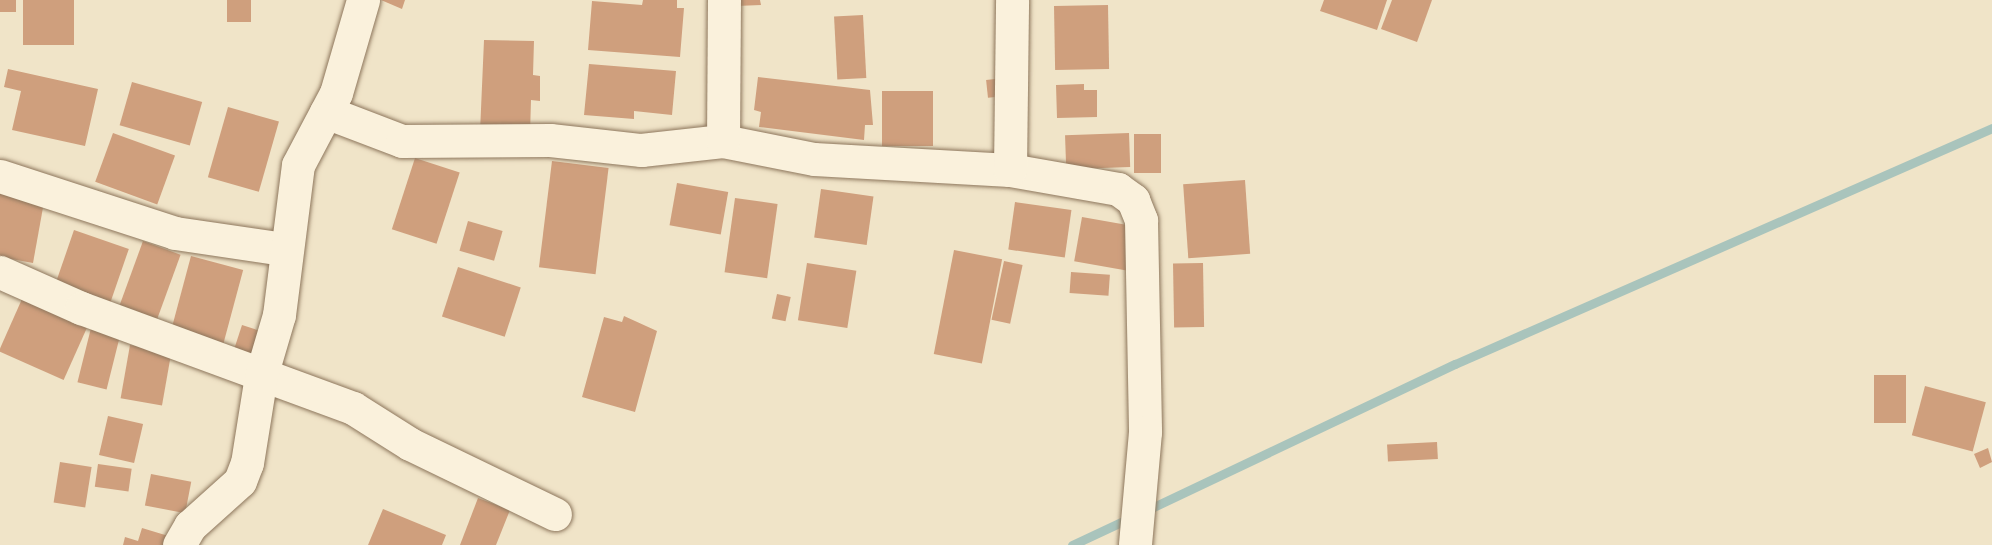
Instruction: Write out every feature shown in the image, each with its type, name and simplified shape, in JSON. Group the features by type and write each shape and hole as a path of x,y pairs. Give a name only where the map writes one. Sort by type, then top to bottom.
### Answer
{"street":[{"path":"179,545 190,526 240,481 261,376 279,315 283,249 298,165 326,112 363,0"},
{"path":"723,141 724,0"},
{"path":"1010,170 1012,0"},
{"path":"326,112 402,141 441,145 550,140 641,150 723,141 814,159 1010,170 1118,189 1133,200 1141,220 1145,432 1135,545"},
{"path":"0,176 175,233 283,249"},
{"path":"0,272 261,376 353,408 410,444 555,514"}],"building":[{"path":"0,0 16,0 16,12 0,12"},
{"path":"23,0 74,0 74,45 23,45"},
{"path":"227,0 251,0 251,22 227,22"},
{"path":"381,0 405,0 402,9"},
{"path":"643,0 677,0 677,8 684,8 680,57 588,50 592,1 642,5"},
{"path":"736,0 760,0 761,5 736,6"},
{"path":"1324,0 1387,0 1377,30 1320,11"},
{"path":"1392,0 1432,0 1417,42 1381,29"},
{"path":"1108,5 1109,69 1055,70 1054,6"},
{"path":"863,15 866,78 837,79 834,17"},
{"path":"484,40 534,41 533,75 540,76 540,101 531,100 530,134 480,132"},
{"path":"589,64 676,71 672,115 634,111 634,119 584,115"},
{"path":"8,69 98,89 85,146 12,130 21,91 4,87"},
{"path":"758,77 870,90 873,125 865,125 864,140 759,127 761,112 754,110"},
{"path":"1004,78 1006,96 988,98 986,80"},
{"path":"132,82 202,102 190,145 120,125"},
{"path":"1084,84 1084,90 1097,90 1097,117 1057,118 1056,85"},
{"path":"882,91 933,91 933,146 882,146"},
{"path":"228,107 279,122 259,192 208,177"},
{"path":"113,133 175,156 157,204 95,182"},
{"path":"1129,133 1130,167 1066,169 1065,135"},
{"path":"1134,134 1161,134 1161,173 1134,173"},
{"path":"415,158 460,173 437,244 392,229"},
{"path":"552,161 609,168 596,274 539,267"},
{"path":"1245,180 1250,254 1188,258 1183,184"},
{"path":"0,183 46,191 33,263 0,257"},
{"path":"677,183 728,192 721,234 670,225"},
{"path":"821,189 873,196 867,245 814,238"},
{"path":"735,198 778,204 767,278 725,272"},
{"path":"1015,202 1071,210 1065,257 1008,250"},
{"path":"1082,217 1137,227 1129,271 1074,261"},
{"path":"468,221 503,231 494,261 459,251"},
{"path":"74,230 129,249 109,308 54,289"},
{"path":"143,241 181,255 155,324 118,311"},
{"path":"954,250 1002,259 982,363 934,354"},
{"path":"191,256 243,270 223,344 171,330"},
{"path":"1004,261 1023,265 1010,324 992,320"},
{"path":"807,263 856,271 847,328 798,320"},
{"path":"1203,263 1204,327 1174,328 1173,264"},
{"path":"458,267 521,287 505,337 442,316"},
{"path":"1071,272 1110,275 1108,296 1070,293"},
{"path":"26,290 91,319 64,380 0,352"},
{"path":"777,294 791,297 785,321 772,318"},
{"path":"624,316 657,331 635,412 582,397 604,317 622,322"},
{"path":"242,325 261,331 251,364 231,357"},
{"path":"91,328 120,335 107,390 77,382"},
{"path":"130,345 171,352 162,405 121,398"},
{"path":"1874,375 1906,375 1906,423 1874,423"},
{"path":"1925,386 1986,402 1973,452 1912,435"},
{"path":"108,416 143,424 134,463 99,455"},
{"path":"1437,442 1438,459 1388,462 1387,445"},
{"path":"1988,448 1992,462 1980,468 1974,454"},
{"path":"60,462 92,467 85,508 54,502"},
{"path":"98,464 132,469 128,492 95,487"},
{"path":"151,474 191,482 185,513 145,505"},
{"path":"478,498 510,510 496,545 460,545"},
{"path":"383,509 446,535 442,545 368,545"},
{"path":"142,528 175,538 172,545 123,545 125,537 138,541"}],"waterway":[{"path":"1145,511 1455,364 1992,128"},
{"path":"1072,545 1130,518"}]}
